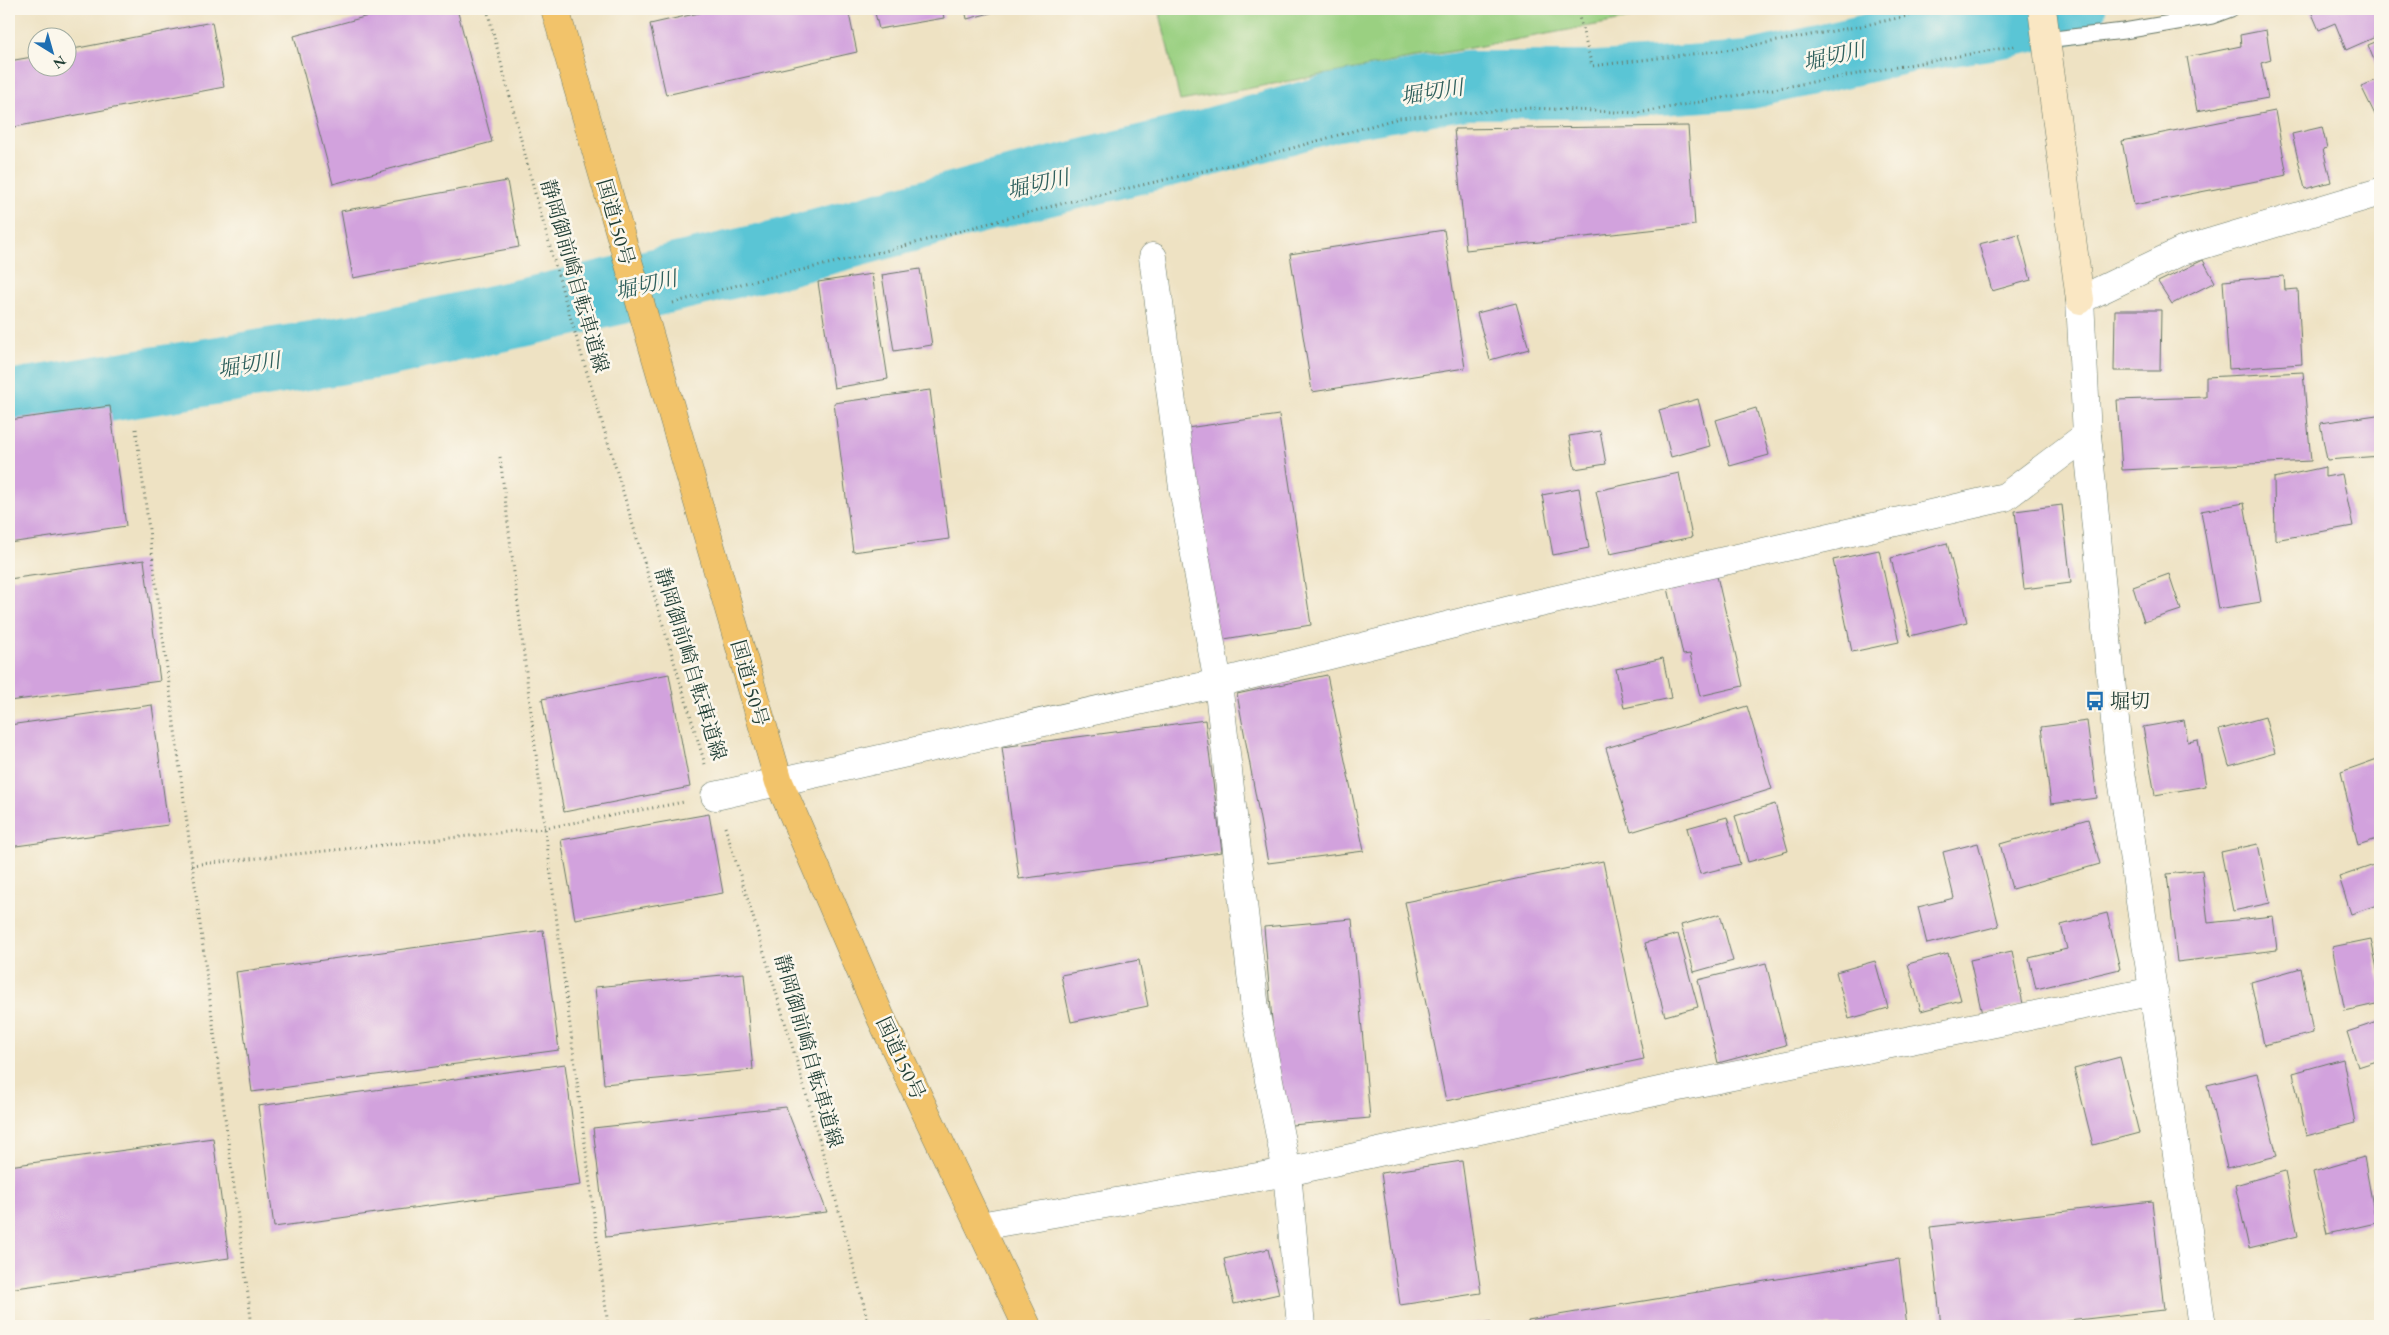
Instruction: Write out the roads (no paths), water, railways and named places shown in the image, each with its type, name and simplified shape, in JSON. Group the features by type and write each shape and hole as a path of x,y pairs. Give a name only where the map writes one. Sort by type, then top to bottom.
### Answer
{"highway":[{"name":"国道150号","path":"555,9 641,312 779,782 881,1018 1027,1326"}],"street":[{"path":"2042,9 2080,300 2088,436 2118,752 2202,1326"},
{"path":"2080,300 2182,251 2380,192"},
{"path":"1153,257 1183,488 1218,683 1255,1009 1287,1172 1301,1326"},
{"path":"715,796 1218,683 1514,609 2005,497 2088,436"},
{"path":"980,1226 1287,1172 1673,1088 2154,991"}],"lane":[{"path":"2045,40 2124,31 2212,16 2231,9"}],"waterway":[{"name":"堀切川","path":"9,404 381,344 530,311 782,253 994,195 1199,145 1332,108 1466,85 1598,85 1749,75 1908,39 2007,23 2072,9"}],"place":[{"name":"堀切","path":"2095,701"}]}
